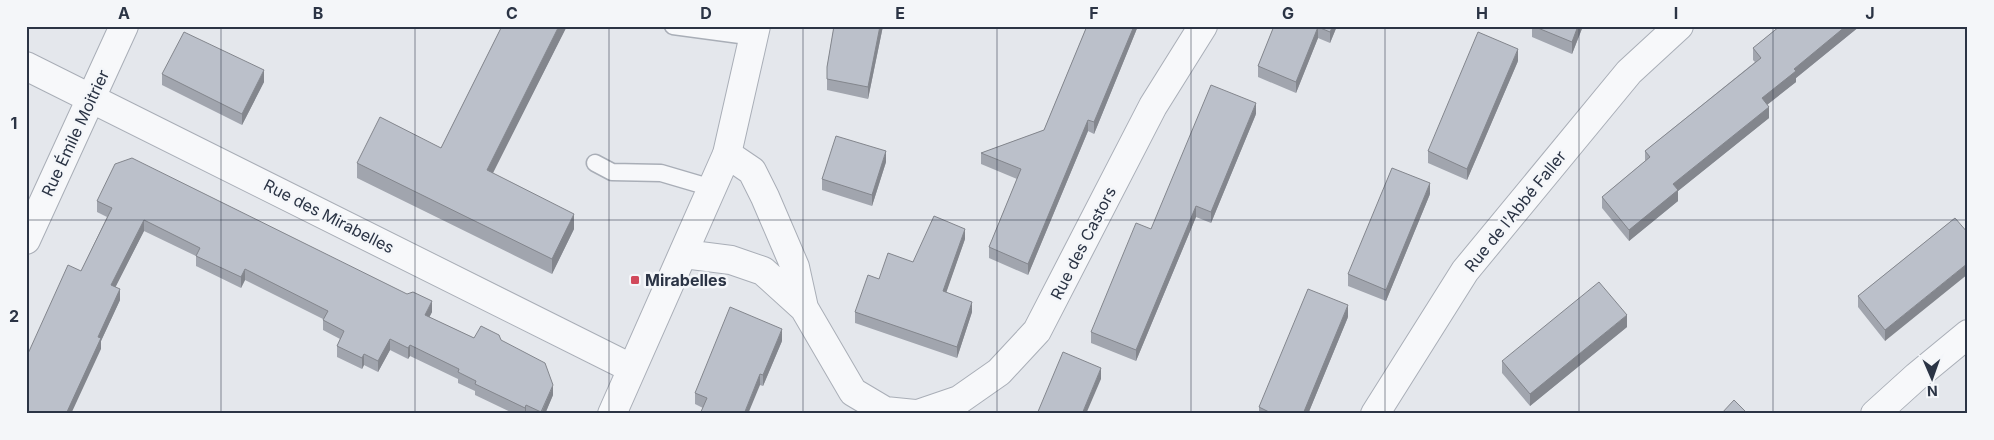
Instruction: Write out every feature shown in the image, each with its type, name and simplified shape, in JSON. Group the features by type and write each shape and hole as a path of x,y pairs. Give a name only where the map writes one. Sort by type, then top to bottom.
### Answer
{"street":[{"name":"Rue Émile Moitrier","path":"26,240 124,26"},
{"name":"Rue des Castors","path":"726,154 752,171 795,267 804,308 852,392 885,412 917,414 959,400 999,372 1038,330 1153,106 1202,26"},
{"name":"Rue de l'Abbé Faller","path":"1375,414 1465,271 1629,72 1679,26"},
{"path":"612,414 631,368 684,254 726,154 755,32"},
{"name":"Rue des Mirabelles","path":"26,66 631,368"},
{"name":"Rue des Castors","path":"684,254 731,260 763,271 804,308"},
{"path":"1875,414 1968,334"}],"lane":[{"path":"673,26 755,32"},
{"path":"595,163 612,172 662,173 712,188"}],"building":[{"path":"502,26 559,26 487,170 574,214 552,259 357,163 380,117 441,148"},
{"path":"834,26 880,26 868,87 827,79 827,67"},
{"path":"1087,26 1134,26 1094,122 1088,120 1028,264 989,247 1021,169 981,153 1044,130"},
{"path":"1274,26 1333,26 1330,32 1318,27 1296,82 1258,66"},
{"path":"1533,26 1578,26 1572,42"},
{"path":"1780,26 1846,26 1794,69 1796,71 1762,98 1769,107 1673,184 1678,190 1629,230 1602,197 1650,157 1645,151 1761,58 1753,48"},
{"path":"184,32 264,70 242,114 162,74"},
{"path":"1478,32 1518,49 1467,169 1428,151"},
{"path":"1211,85 1256,103 1211,212 1196,206 1136,350 1091,332 1136,223 1151,229"},
{"path":"836,136 886,151 872,195 822,179"},
{"path":"132,158 407,294 413,292 432,301 425,315 474,338 481,326 499,335 501,340 545,363 553,385 541,412 526,405 525,408 475,384 476,381 458,372 459,369 410,345 408,348 390,339 378,361 364,354 362,358 337,346 344,331 323,320 328,311 245,269 241,277 196,256 200,248 144,220 111,285 120,289 98,337 101,338 66,414 26,414 26,358 68,265 81,271 112,208 97,201 115,164"},
{"path":"1392,168 1430,183 1386,290 1348,274"},
{"path":"934,216 965,229 943,291 972,302 957,347 855,312 868,275 879,279 888,253 913,262"},
{"path":"1955,218 1968,233 1968,263 1885,330 1858,296"},
{"path":"1599,282 1627,315 1530,394 1502,361"},
{"path":"1308,289 1348,305 1303,414 1273,414 1259,407"},
{"path":"730,307 782,329 763,375 760,374 744,414 700,414 707,398 695,393"},
{"path":"1063,352 1101,368 1082,414 1037,414"},
{"path":"1734,400 1748,414 1721,414"}],"place":[{"name":"Mirabelles","path":"635,280"}]}
